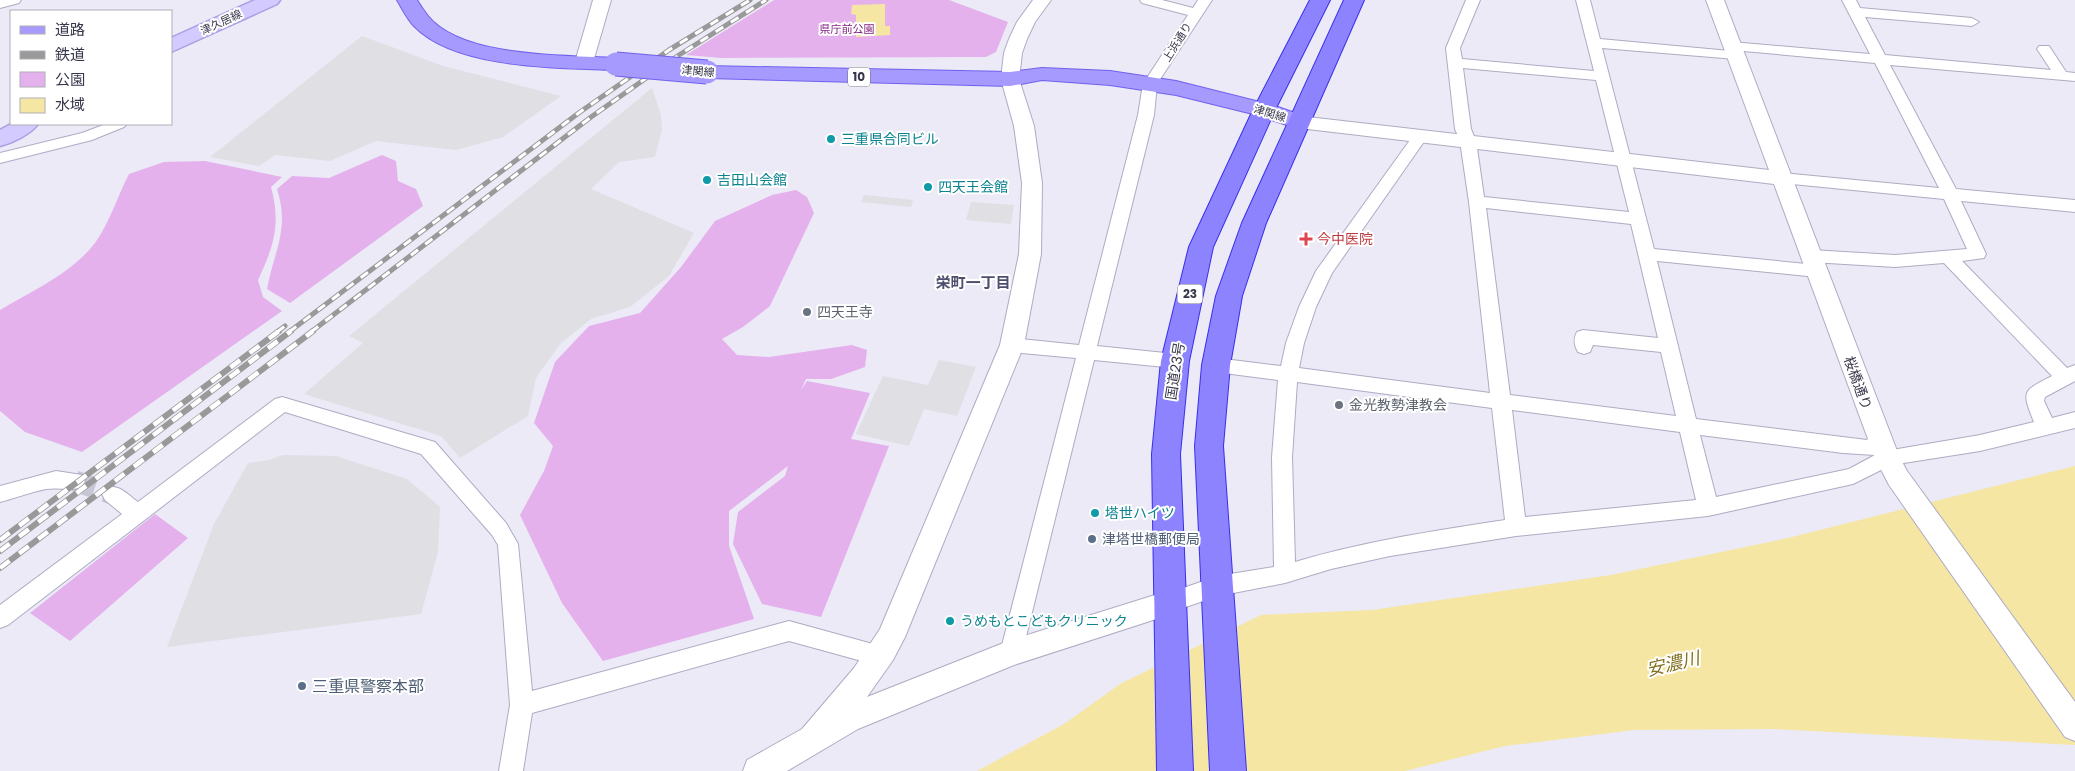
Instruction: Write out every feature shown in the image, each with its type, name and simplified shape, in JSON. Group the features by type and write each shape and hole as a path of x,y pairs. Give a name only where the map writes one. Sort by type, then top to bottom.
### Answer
{"highway":[{"name":"国道23号","path":"1175,771 1166,454 1175,362 1201,247 1320,0"},
{"path":"1228,771 1209,446 1216,365 1229,296 1240,260 1254,223 1354,0"}],"main road":[{"name":"津久居線","path":"172,46 270,0"},
{"name":"津関線","path":"407,0 411,10 424,25 445,39 478,52 532,59 707,72 1010,79 1042,89 1096,93 1149,92 1262,118 1299,122"},
{"path":"0,139 25,125"}],"street":[{"path":"0,4 14,0"},
{"path":"584,62 602,0"},
{"path":"812,738 844,705 880,656 899,620 1012,345 1030,254 1032,183 1024,126 1010,79 1013,53 1018,40 1026,22 1042,0"},
{"path":"1147,0 1195,13"},
{"name":"上浜通り","path":"1149,92 1195,13 1205,0"},
{"path":"1473,0 1453,48 1463,129 1468,142 1477,202 1516,527"},
{"path":"1583,0 1624,159 1708,507"},
{"name":"桜橋通り","path":"1715,0 1814,263 1884,461 2075,727"},
{"path":"1853,6 1972,22"},
{"path":"1647,254 1814,263 1895,261 1978,254 1950,194 1853,6"},
{"path":"1594,44 1880,59 2068,76"},
{"path":"2044,49 2068,76"},
{"path":"1455,63 1602,76"},
{"path":"1011,653 1146,114 1149,92"},
{"path":"1299,122 1782,178 2075,206"},
{"path":"0,158 87,137 117,125"},
{"path":"1285,574 1281,460 1287,374 1297,330 1312,293 1325,270 1420,136"},
{"path":"1477,202 1638,219"},
{"path":"1947,256 2070,374 2036,393 2035,401 2046,427"},
{"path":"1584,347 1583,337 1668,346"},
{"path":"1012,345 1175,362"},
{"path":"1216,365 1872,448 1884,461"},
{"path":"0,618 282,404 428,448 499,529 508,544 522,705 511,771"},
{"path":"758,771 812,738 848,719 1011,653 1171,608 1218,592 1330,560 1516,527 1708,507 1853,476 1884,461 1980,443 2075,420"},
{"path":"1843,445 1884,461"},
{"path":"4,495 47,479 59,478 75,481"},
{"path":"112,494 138,514"},
{"path":"522,705 789,631 880,656"}],"green space":[{"name":"県庁前公園","path":"774,0 949,0 1008,22 996,52 986,57 721,58 686,55"},
{"path":"382,155 396,161 398,181 416,189 423,206 290,303 267,289 281,228 281,203 277,189 292,176 329,178"},
{"path":"205,161 282,177 271,187 276,224 272,245 258,280 263,297 282,311 82,452 25,432 0,411 0,310 51,281 86,254 105,227 129,174 164,162"},
{"path":"796,190 807,197 814,213 770,306 743,327 722,339 737,355 769,357 852,345 867,350 865,367 831,379 806,379 801,390 807,381 870,393 851,439 889,446 821,617 762,604 733,544 738,512 785,476 788,466 729,511 729,546 754,619 603,661 562,603 520,515 544,471 553,446 534,423 555,362 589,326 640,313 681,267 715,221 772,195"},
{"path":"155,514 188,538 70,641 30,613"}],"shaded area":[{"path":"362,36 443,66 561,96 503,137 456,150 376,141 330,161 275,155 259,166 210,157"},
{"path":"652,88 661,115 662,130 655,157 619,162 591,189 694,233 669,276 630,307 591,319 560,344 536,378 528,416 460,458 441,436 304,394 363,343 349,336"},
{"path":"864,195 913,200 911,207 861,202"},
{"path":"971,202 1014,205 1011,224 966,220"},
{"path":"939,360 976,367 957,416 924,409 909,446 856,434 883,376 928,385"},
{"path":"283,455 336,456 407,479 440,507 438,552 421,614 167,647 214,524 248,463 269,460"}],"water":[{"path":"885,4 885,26 890,26 890,35 856,37 856,15 851,14 852,5"},
{"name":"安濃川","path":"2075,466 2075,745 1774,729 1634,730 1505,746 1405,771 977,771 1064,724 1120,684 1261,615 1372,610 1611,575 1788,538"}],"tunnel":[{"path":"75,481 112,494"}],"railway":[{"path":"289,332 580,112 669,50 750,0"},
{"path":"311,332 591,117 679,55 766,0"},
{"path":"277,332 285,326"},
{"path":"0,540 279,331"},
{"path":"0,551 291,331"},
{"path":"0,568 313,331"}],"place":[{"name":"三重県合同ビル","path":"831,139"},
{"name":"吉田山会館","path":"707,180"},
{"name":"四天王会館","path":"928,187"},
{"name":"今中医院","path":"1306,239"},
{"name":"四天王寺","path":"807,312"},
{"name":"金光教勢津教会","path":"1339,405"},
{"name":"塔世ハイツ","path":"1095,513"},
{"name":"津塔世橋郵便局","path":"1092,539"},
{"name":"うめもとこどもクリニック","path":"950,621"},
{"name":"三重県警察本部","path":"302,686"}],"district":[{"name":"栄町一丁目","path":"973,283"}]}
